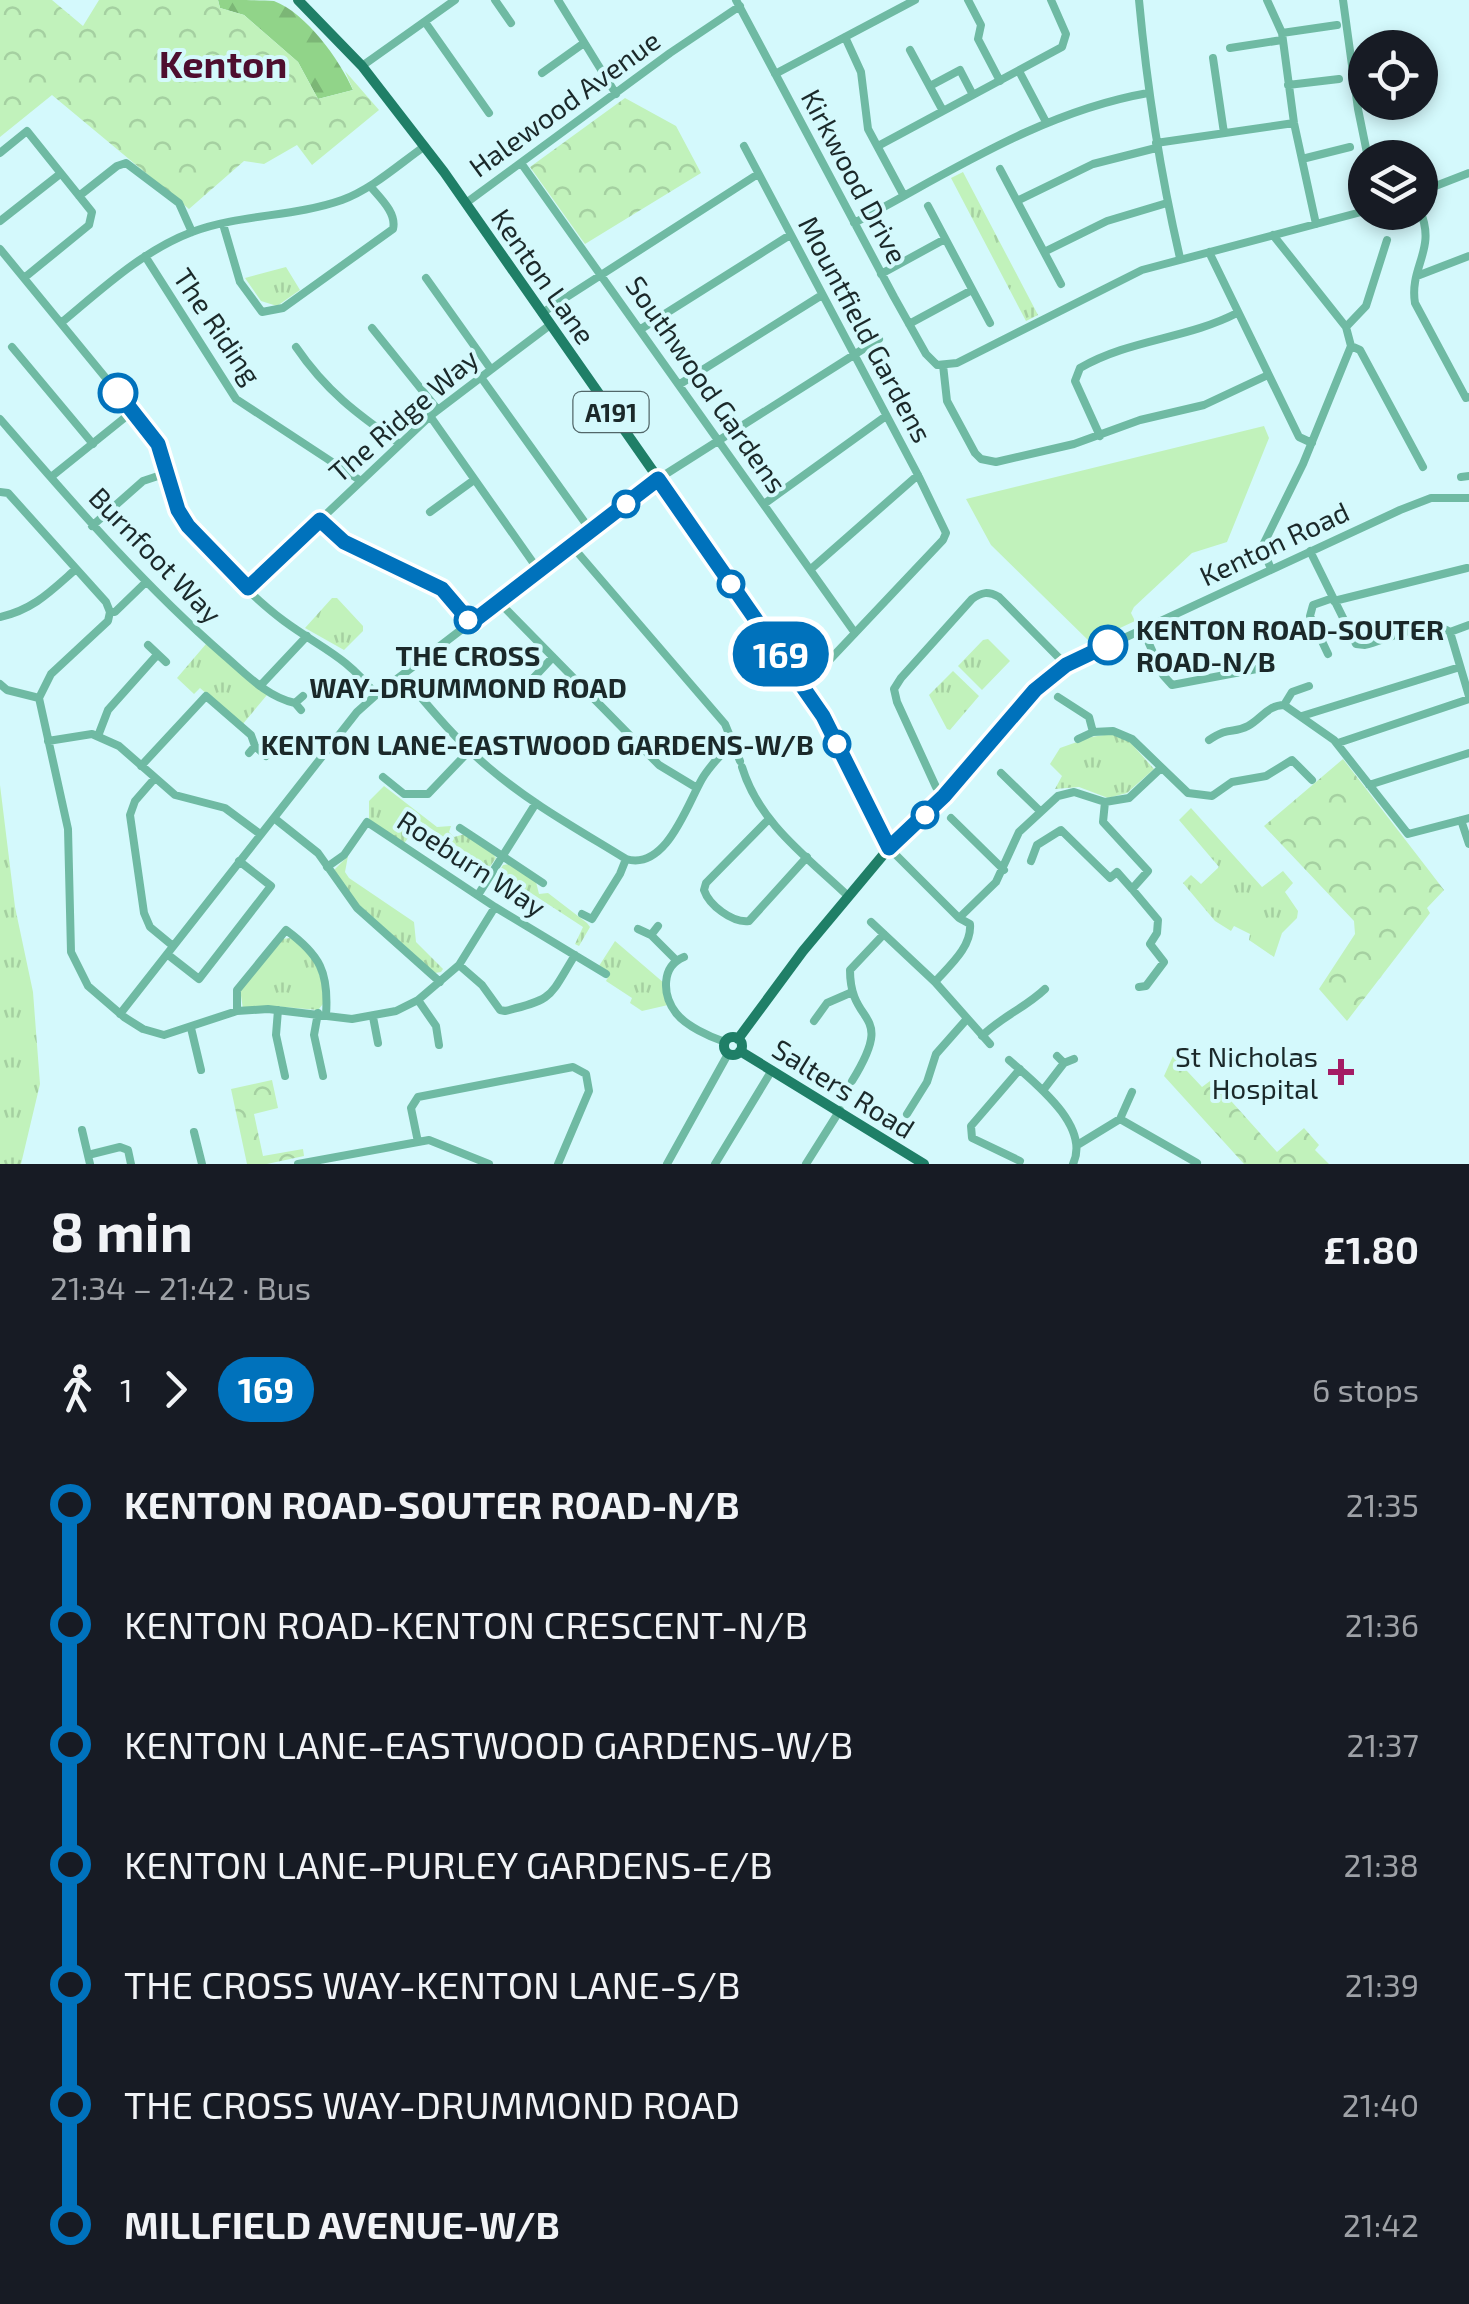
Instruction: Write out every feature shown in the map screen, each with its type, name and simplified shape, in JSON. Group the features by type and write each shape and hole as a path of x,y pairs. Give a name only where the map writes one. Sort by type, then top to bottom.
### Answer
{"main road":[{"name":"Kenton Lane","path":"298,0 362,66 466,203 804,687 823,716 889,848"},
{"name":"Kenton Road","path":"739,1045 802,951 889,848"},
{"path":"727,1048 737,1054 739,1045"},
{"name":"Salters Road","path":"739,1045 772,1070 924,1164"}],"street":[{"path":"362,66 456,0"},
{"path":"494,0 512,23"},
{"path":"558,0 616,94"},
{"path":"775,74 915,0"},
{"path":"968,0 981,24 978,39 1000,81"},
{"path":"878,146 1055,52 1066,41 1066,34 1051,0"},
{"path":"1138,0 1156,146 1180,258"},
{"path":"1267,0 1282,36 1294,123 1316,224"},
{"path":"1343,0 1364,140"},
{"name":"Kirkwood Drive","path":"738,3 909,324 930,360 946,366 947,401 981,459 996,462 1100,436 1140,420 1204,406 1268,374"},
{"name":"Halewood Avenue","path":"466,203 738,3"},
{"path":"425,22 489,113"},
{"path":"1230,48 1337,24"},
{"path":"845,37 860,72 866,121 904,196"},
{"path":"542,73 584,44"},
{"path":"910,50 943,111"},
{"path":"1213,58 1224,134"},
{"path":"930,86 960,70 974,95"},
{"path":"1019,71 1046,122"},
{"path":"1288,85 1339,79"},
{"path":"854,222 1046,122 1100,102 1148,93"},
{"path":"1017,201 1093,164 1156,146 1294,123"},
{"path":"0,153 27,131 92,212 89,224 24,278"},
{"path":"61,323 144,256 192,232 326,205 370,186 424,146"},
{"name":"Mountfield Gardens","path":"744,146 946,533 855,633"},
{"path":"1302,158 1348,148"},
{"path":"80,196 126,163 178,203 188,216 192,232"},
{"name":"Southwood Gardens","path":"521,163 855,633"},
{"path":"1000,169 1061,284"},
{"path":"1438,185 1469,173"},
{"path":"0,221 60,174"},
{"path":"542,313 758,174"},
{"path":"223,224 240,282 262,312 271,313 393,229 390,212 370,186"},
{"path":"1044,252 1107,221 1167,202"},
{"path":"928,206 990,323"},
{"path":"946,366 1102,288 1180,258 1348,216"},
{"path":"1428,230 1413,292 1468,397"},
{"path":"641,329 790,234"},
{"path":"1271,569 1262,547 1312,443 1351,346 1346,327 1273,235"},
{"path":"881,274 945,239"},
{"path":"1346,327 1359,318 1366,306 1387,240"},
{"path":"0,249 158,444 178,510 188,526 282,620 338,654 376,696"},
{"path":"1209,252 1300,438 1312,443"},
{"name":"The Riding","path":"144,256 236,400 361,480"},
{"path":"1417,276 1469,256"},
{"path":"426,278 490,368"},
{"path":"909,324 972,290"},
{"path":"680,384 822,295"},
{"path":"1100,436 1075,381 1080,368 1125,346 1195,330 1237,313"},
{"name":"The Ridge Way","path":"248,588 430,416 550,325"},
{"path":"372,328 438,410"},
{"path":"120,1014 357,712 658,479 879,339"},
{"path":"1351,346 1360,350 1423,466"},
{"path":"12,348 93,444"},
{"path":"296,348 318,380 352,411 400,444"},
{"path":"480,376 592,531"},
{"path":"51,478 134,412"},
{"path":"430,416 540,570"},
{"path":"764,504 886,416"},
{"name":"Burnfoot Way","path":"0,419 146,582 270,694 300,703"},
{"path":"92,526 144,482 167,473"},
{"path":"810,569 918,474"},
{"path":"430,512 474,480"},
{"path":"0,492 8,493 76,569 109,616"},
{"name":"Kenton Road","path":"889,848 944,796 1035,690 1066,665 1430,498 1469,498"},
{"path":"320,520 344,542 442,589 471,623"},
{"path":"572,546 713,710 733,742 751,794 768,820 848,896"},
{"path":"1310,551 1356,644 1436,626 1450,632 1469,625"},
{"path":"1328,654 1310,616 1313,604 1467,568"},
{"path":"0,617 22,612 41,601 76,569"},
{"path":"146,582 50,674 38,698 68,829 71,952 88,986 120,1014 154,1033 176,1034 237,1011 373,1017 418,1000 440,982 458,965 495,906"},
{"path":"944,796 936,788 894,689 972,599 991,592 999,597 1066,665"},
{"path":"498,602 659,764 697,788"},
{"path":"1143,630 1164,676 1177,686 1273,666"},
{"path":"1338,744 1469,698 1464,669 1450,632"},
{"path":"804,687 855,633"},
{"path":"260,686 308,636"},
{"path":"148,645 166,662"},
{"path":"98,736 108,710 157,654"},
{"path":"525,686 553,657"},
{"path":"1302,716 1464,669"},
{"path":"402,675 470,750 536,803 626,859 641,861 678,828 697,788 733,742"},
{"path":"0,684 7,690 38,698"},
{"path":"1284,705 1292,692 1310,686"},
{"path":"141,766 202,693 250,736 252,750 266,756"},
{"path":"1058,697 1089,716 1093,732"},
{"path":"1209,740 1224,730 1249,726 1274,706 1284,705 1338,744 1408,834 1465,819 1469,844"},
{"path":"1078,739 1093,732 1113,731 1132,739 1188,793 1212,796 1232,782 1266,776 1292,760 1312,780"},
{"path":"48,740 98,736 118,746 174,795 225,808 260,834"},
{"path":"383,777 404,794 428,794 470,750"},
{"path":"1369,785 1469,753"},
{"path":"959,918 1004,870 1019,832 1039,810 1058,796 1074,792 1105,802 1130,798 1161,768"},
{"path":"1001,773 1039,810"},
{"path":"154,778 134,800 130,815 144,913 150,927 199,979 271,886 240,861"},
{"path":"1020,792 1030,782"},
{"path":"1105,802 1103,822 1148,871 1132,889"},
{"path":"478,895 536,803"},
{"path":"274,818 318,853 357,908 440,982"},
{"path":"951,818 1004,870"},
{"path":"768,820 706,883 704,890 710,902 736,920 748,921 807,857"},
{"name":"Roeburn Way","path":"327,868 344,855 367,822 606,974"},
{"path":"460,828 543,882"},
{"path":"954,836 962,829"},
{"path":"1031,860 1037,845 1061,830 1110,878 1117,872 1132,889 1158,920 1150,944 1164,962 1146,986 1139,987"},
{"path":"889,848 959,918 970,924 970,936 935,982"},
{"path":"582,914 592,919 626,859"},
{"path":"871,922 935,982 990,1044"},
{"path":"651,936 658,926"},
{"path":"638,929 680,959 668,970 666,981 674,1011 727,1048 667,1164"},
{"path":"237,1011 238,990 286,930 304,944 322,969 327,984 314,1035 322,1076"},
{"path":"852,1081 873,1042 872,1022 850,992 850,970 884,934"},
{"path":"458,965 505,1011 549,997 575,955"},
{"path":"982,1036 998,1020 1030,1004 1045,990"},
{"path":"814,1021 827,1003 850,992"},
{"path":"418,1000 436,1026 440,1045"},
{"path":"278,1010 276,1035 285,1076"},
{"path":"373,1017 378,1043"},
{"path":"906,1114 927,1082 936,1054 966,1020"},
{"path":"191,1028 201,1070"},
{"path":"1044,1088 1060,1060 1074,1059"},
{"path":"1010,1060 1044,1088 1075,1132 1079,1144 1073,1164"},
{"path":"418,1142 410,1108 418,1098 577,1068 586,1074 590,1088 558,1164"},
{"path":"1020,1069 971,1126 972,1138 1022,1159"},
{"path":"715,1164 772,1070"},
{"path":"1079,1144 1120,1119 1132,1089"},
{"path":"806,1164 840,1110"},
{"path":"1120,1119 1197,1163"},
{"path":"194,1132 202,1164"},
{"path":"81,1134 89,1159 120,1148 128,1150 131,1164"},
{"path":"298,1164 435,1141 482,1163"}],"green space":[{"path":"0,0 52,0 83,26 99,0 218,0 220,8 244,15 298,62 318,99 353,90 345,71 379,110 312,165 297,145 264,164 244,161 189,209 52,95 0,137"},
{"path":"218,0 274,1 286,7 321,39 353,90 318,99 298,62 244,15 220,8"},
{"path":"625,98 676,126 701,173 585,244 530,167"},
{"path":"963,172 1038,315 1026,321 951,178"},
{"path":"286,267 300,290 277,306 261,301 245,278"},
{"path":"1264,426 1269,438 1227,542 1192,553 1134,607 1131,613 1135,621 1090,642 991,545 966,499"},
{"path":"332,598 337,598 363,626 363,631 344,650 305,628"},
{"path":"988,639 1010,661 982,690 958,666"},
{"path":"206,644 267,695 242,725 200,688 194,694 177,678"},
{"path":"953,671 979,696 950,730 929,695"},
{"path":"1111,734 1129,741 1154,769 1127,793 1108,798 1079,787 1055,789 1062,776 1050,764 1060,748"},
{"path":"1343,759 1444,890 1347,1021 1319,989 1355,934 1354,921 1264,826"},
{"path":"0,785 15,907 33,992 40,1084 21,1164 0,1164"},
{"path":"384,786 437,827 451,826 449,832 454,837 465,834 493,854 496,858 489,868 420,821 403,845 369,819 369,801"},
{"path":"1191,808 1262,887 1283,871 1293,883 1285,892 1298,911 1297,918 1282,933 1274,957 1249,940 1250,934 1234,926 1231,931 1215,921 1183,883 1191,875 1201,884 1219,867 1179,820"},
{"path":"348,856 345,872 349,878 414,922 416,942 443,969 441,972 435,973 358,904 334,870"},
{"path":"509,864 536,882 539,894 548,893 587,923 590,927 579,946 575,944 583,927 499,872"},
{"path":"291,938 316,966 323,1004 318,1010 273,1006 243,1009 240,989 281,939"},
{"path":"615,941 664,983 668,1005 642,1011 630,1003 632,998 606,981 610,973 599,966"},
{"path":"1173,1056 1202,1087 1214,1082 1277,1152 1304,1128 1319,1145 1315,1150 1329,1164 1244,1164 1164,1076"},
{"path":"272,1080 278,1108 254,1114 263,1156 303,1149 304,1156 247,1164 231,1089"}],"bus line":[{"name":"169","path":"118,393 158,444 178,510 188,526 248,588 320,520 344,542 442,589 471,623 658,479 823,716 889,848 944,796 1035,690 1066,665 1108,645"}],"place":[{"name":"THE CROSS WAY-DRUMMOND ROAD","path":"468,620"},
{"name":"KENTON ROAD-SOUTER ROAD-N/B","path":"1108,645"},
{"name":"KENTON LANE-EASTWOOD GARDENS-W/B","path":"837,744"},
{"name":"St Nicholas Hospital","path":"1341,1072"}],"district":[{"name":"Kenton","path":"223,63"}]}
